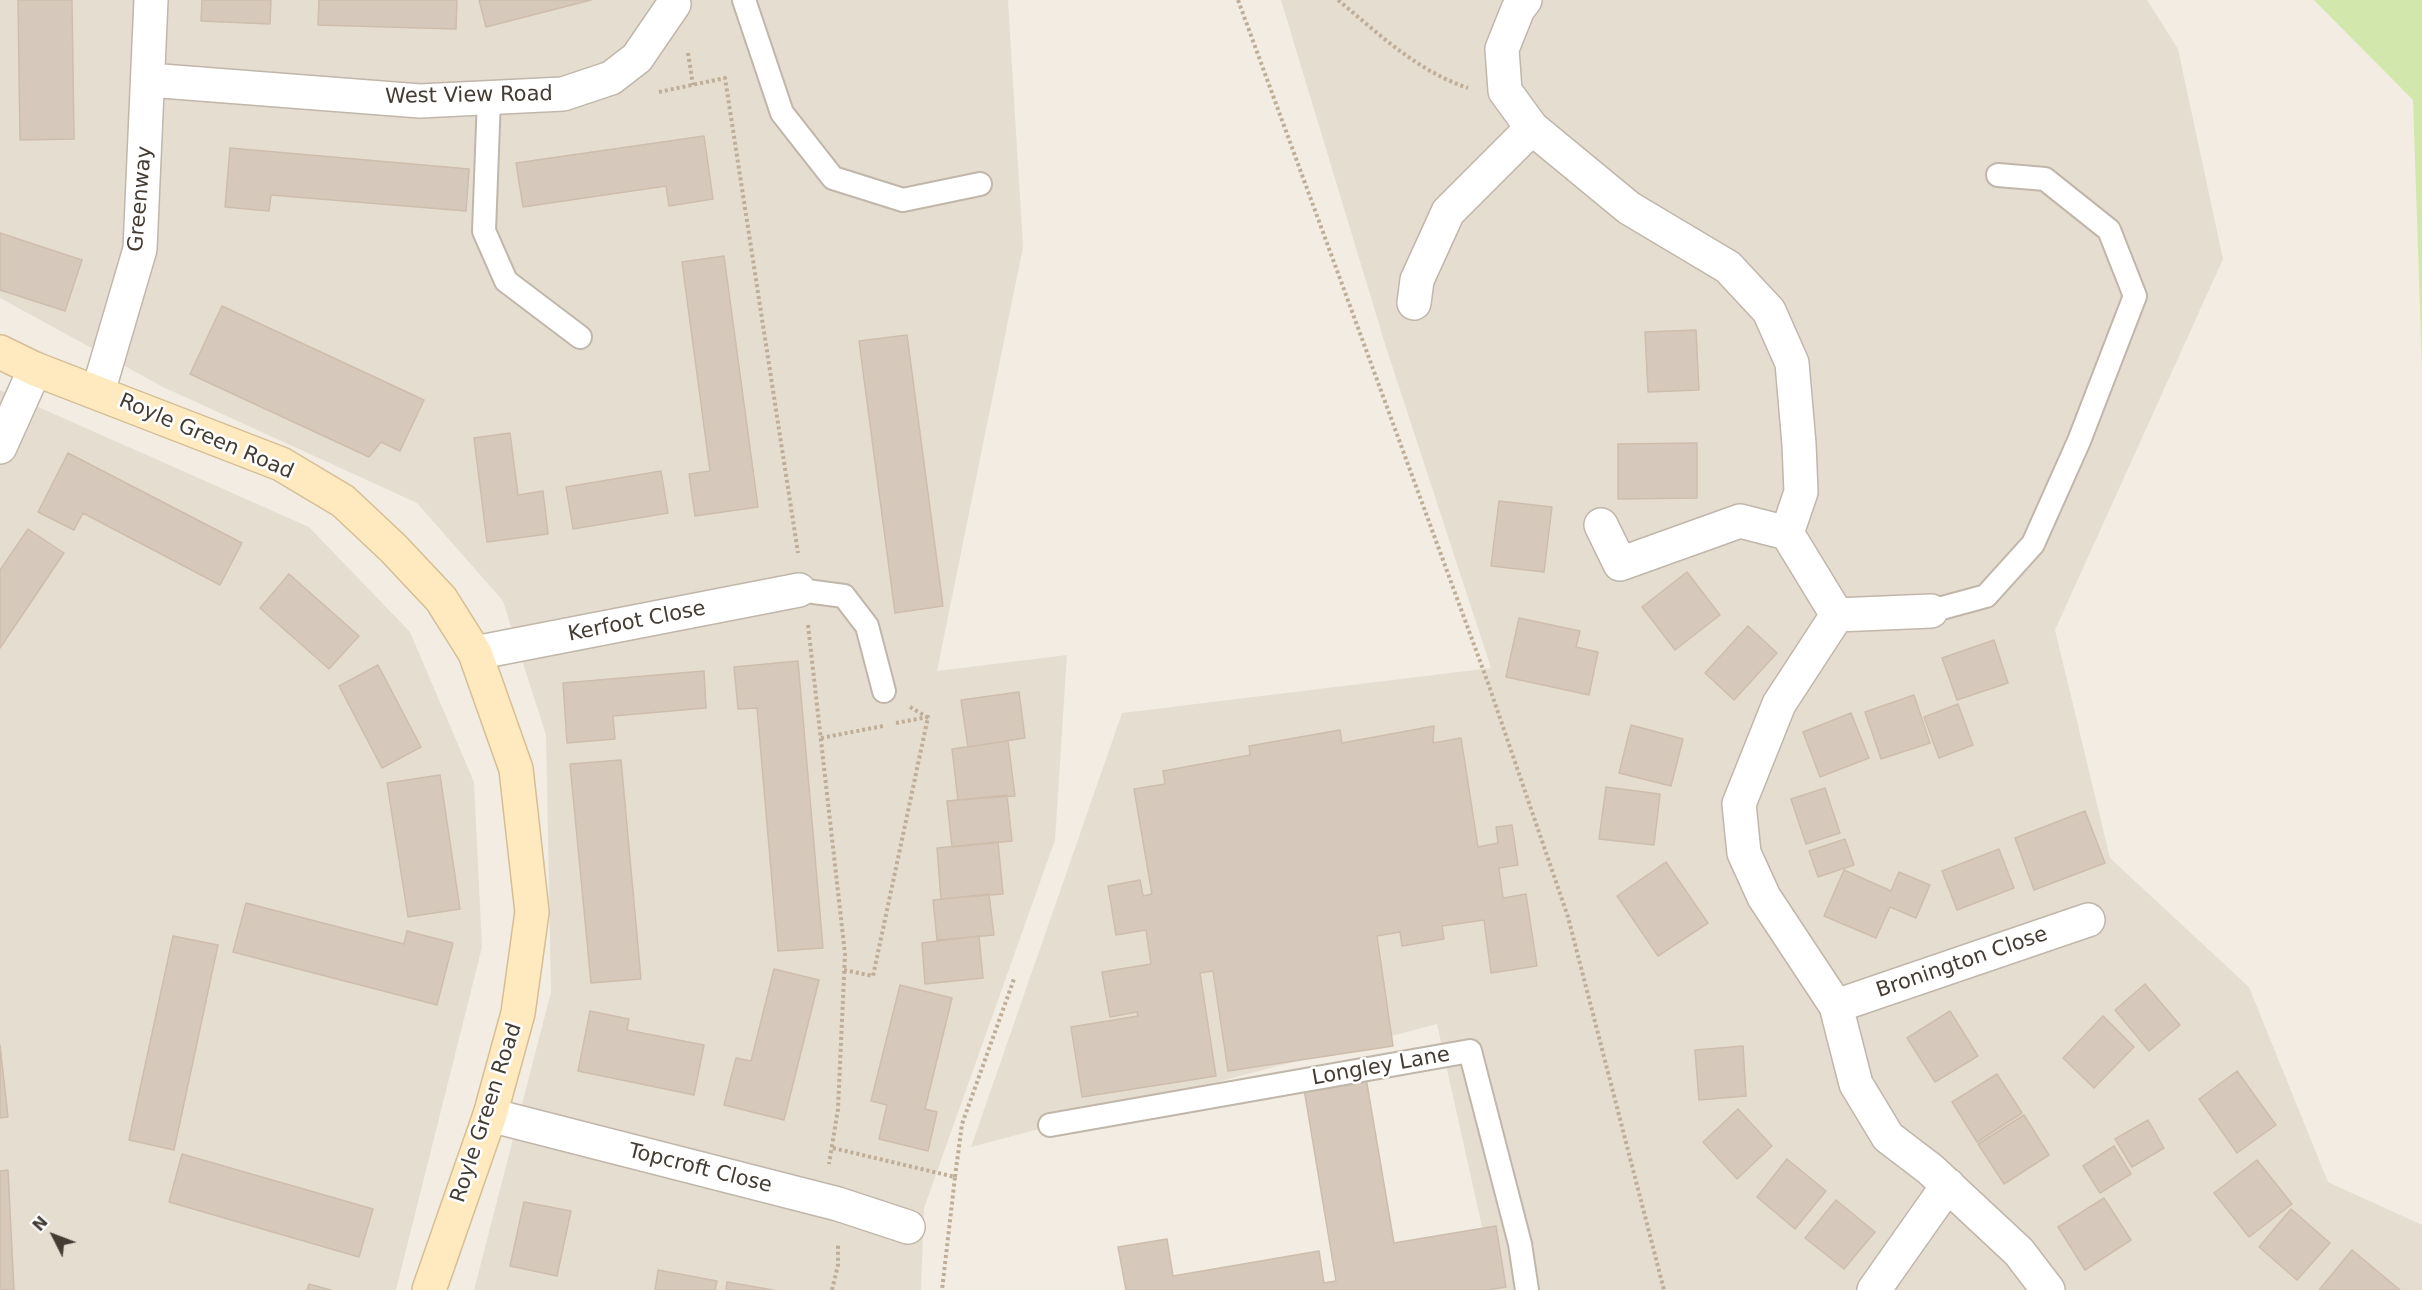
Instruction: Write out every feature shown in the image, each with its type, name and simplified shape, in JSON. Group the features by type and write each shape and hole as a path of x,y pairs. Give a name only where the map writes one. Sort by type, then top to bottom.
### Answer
{"main road":[{"name":"Royle Green Road","path":"0,352 35,369 281,464 343,501 393,548 441,599 475,653 516,769 532,912 518,1013 490,1116 429,1290"}],"street":[{"name":"Greenway","path":"98,392 140,249 151,0"},
{"path":"1525,0 1518,9 1502,49 1505,91 1532,128 1629,208 1728,267 1769,311 1792,363 1798,432 1801,492 1787,534"},
{"name":"West View Road","path":"149,81 420,101 563,94 611,78 637,58 681,1"},
{"path":"1414,303 1417,280 1448,212 1532,128"},
{"path":"0,447 35,369"},
{"path":"1601,525 1620,564 1740,520 1787,534 1837,615"},
{"name":"Kerfoot Close","path":"475,653 799,590"},
{"path":"1837,615 1931,611"},
{"path":"1837,615 1779,704 1739,804 1744,853 1764,897 1836,1006 1856,1084 1888,1137 1948,1185 2019,1252 2048,1290"},
{"name":"Bronington Close","path":"1836,1006 2088,920"},
{"name":"Topcroft Close","path":"490,1116 838,1204 908,1227"},
{"path":"1874,1290 1948,1185"}],"lane":[{"path":"744,0 782,113 833,178 903,200 980,184"},
{"path":"489,98 484,231 506,281 580,337"},
{"path":"1931,611 1986,596 2033,544 2079,441 2135,296 2109,230 2045,179 1998,175"},
{"path":"799,590 844,596 867,626 884,691"},
{"name":"Longley Lane","path":"1050,1125 1470,1051 1520,1244 1527,1290"}],"path":[{"path":"1238,0 1488,683 1568,917 1664,1290"},
{"path":"1338,0 1405,55 1443,80 1474,91 1505,91"},
{"path":"821,738 928,717 873,976 844,970"},
{"path":"955,1177 962,1124 1014,979"}],"shaded area":[{"path":"0,0 1008,0 1023,247 937,671 1067,655 1055,840 924,1208 921,1290 474,1290 551,992 546,735 503,601 417,503 163,387 0,298"},
{"path":"1281,0 2147,0 2178,49 2223,259 2055,630 2110,858 2249,987 2328,1182 2422,1225 2422,1290 1496,1290 1437,1024 971,1147 1122,713 1491,668 1385,344"},
{"path":"0,390 309,527 410,632 474,782 482,947 396,1290 0,1290"}],"green space":[{"path":"2314,0 2422,0 2422,368 2413,100"}],"building":[{"path":"18,0 72,0 74,139 20,140"},
{"path":"202,0 271,0 270,24 201,21"},
{"path":"319,0 457,0 456,29 318,25"},
{"path":"479,0 591,0 486,27"},
{"path":"704,136 713,199 669,206 666,186 523,207 516,163"},
{"path":"230,148 469,169 466,211 271,195 269,211 225,207"},
{"path":"0,233 82,260 65,311 0,290"},
{"path":"724,256 758,507 695,516 689,474 710,471 682,262"},
{"path":"222,306 424,400 400,451 381,442 369,457 190,374"},
{"path":"1696,330 1699,390 1648,392 1645,332"},
{"path":"907,335 943,606 895,613 859,341"},
{"path":"510,433 518,495 543,491 548,534 487,542 474,438"},
{"path":"1697,443 1697,498 1618,499 1618,444"},
{"path":"68,453 242,543 220,585 83,513 74,530 38,512"},
{"path":"661,471 668,513 573,529 566,487"},
{"path":"1499,501 1552,507 1544,572 1491,566"},
{"path":"28,529 64,553 0,648 0,570"},
{"path":"1687,572 1720,615 1675,650 1642,607"},
{"path":"289,574 359,636 329,669 260,608"},
{"path":"1519,618 1580,631 1576,647 1598,652 1589,695 1506,677"},
{"path":"1748,626 1777,653 1734,700 1705,673"},
{"path":"1994,640 2008,683 1957,700 1942,658"},
{"path":"798,661 823,948 778,951 757,708 738,709 734,667"},
{"path":"378,665 421,747 382,768 339,686"},
{"path":"704,671 706,708 613,716 615,739 567,743 563,683"},
{"path":"1019,692 1025,738 968,747 961,700"},
{"path":"1914,695 1930,743 1881,759 1865,712"},
{"path":"1958,704 1973,745 1939,758 1924,717"},
{"path":"1851,713 1869,758 1820,777 1803,732"},
{"path":"1631,725 1683,739 1671,786 1619,773"},
{"path":"1434,726 1433,743 1461,738 1478,847 1498,843 1496,827 1512,825 1518,865 1499,868 1503,898 1526,894 1537,966 1491,973 1484,920 1442,926 1444,939 1402,946 1400,932 1377,936 1393,1046 1228,1071 1213,971 1200,973 1216,1076 1082,1097 1071,1027 1138,1016 1137,1012 1110,1017 1102,972 1151,964 1146,930 1116,935 1108,886 1140,880 1143,896 1152,894 1134,789 1165,784 1163,771 1250,755 1249,746 1340,730 1342,743"},
{"path":"1008,741 1015,796 958,800 952,749"},
{"path":"621,760 641,979 591,983 570,764"},
{"path":"440,775 460,909 408,917 387,783"},
{"path":"1606,787 1660,794 1654,845 1599,839"},
{"path":"1825,788 1840,833 1806,844 1791,799"},
{"path":"1007,795 1012,841 952,847 947,801"},
{"path":"2085,811 2105,863 2034,890 2015,838"},
{"path":"1845,839 1854,865 1818,877 1809,851"},
{"path":"998,842 1003,894 941,899 937,848"},
{"path":"1999,849 2014,888 1957,910 1942,871"},
{"path":"1666,862 1708,923 1658,956 1617,896"},
{"path":"1844,870 1891,891 1899,872 1930,885 1916,918 1890,907 1876,938 1824,916"},
{"path":"989,894 994,935 937,940 933,900"},
{"path":"246,903 404,944 407,931 453,943 437,1005 233,952"},
{"path":"173,936 218,945 174,1150 129,1140"},
{"path":"979,936 983,978 925,984 922,943"},
{"path":"774,969 819,980 784,1120 724,1105 736,1058 751,1061"},
{"path":"2145,984 2180,1025 2149,1051 2115,1010"},
{"path":"900,985 952,998 925,1109 937,1112 928,1151 879,1139 887,1105 871,1101"},
{"path":"590,1011 629,1019 627,1030 704,1045 694,1095 578,1071"},
{"path":"1950,1011 1978,1056 1935,1082 1907,1038"},
{"path":"2103,1016 2134,1047 2094,1088 2063,1058"},
{"path":"0,1045 8,1117 0,1118"},
{"path":"1743,1046 1746,1096 1699,1100 1695,1050"},
{"path":"2237,1071 2276,1125 2237,1153 2199,1099"},
{"path":"1997,1074 2022,1113 1977,1142 1952,1102"},
{"path":"1366,1078 1394,1243 1496,1226 1506,1287 1488,1290 1126,1290 1118,1247 1167,1239 1173,1276 1319,1251 1324,1283 1336,1281 1304,1089"},
{"path":"1738,1109 1772,1146 1737,1179 1703,1142"},
{"path":"2024,1115 2049,1155 2004,1184 1978,1144"},
{"path":"2148,1120 2164,1148 2132,1167 2115,1139"},
{"path":"2114,1146 2131,1174 2100,1193 2083,1166"},
{"path":"182,1154 373,1209 359,1257 169,1202"},
{"path":"1787,1159 1826,1191 1795,1229 1757,1197"},
{"path":"2257,1160 2292,1204 2249,1237 2214,1193"},
{"path":"8,1170 14,1290 0,1290 0,1171"},
{"path":"2104,1198 2131,1240 2085,1270 2058,1227"},
{"path":"1836,1200 1875,1232 1844,1269 1805,1238"},
{"path":"524,1202 571,1211 557,1276 510,1266"},
{"path":"2291,1209 2330,1243 2297,1280 2259,1247"},
{"path":"2352,1250 2400,1290 2319,1290"},
{"path":"658,1270 717,1281 715,1290 655,1290"},
{"path":"727,1282 773,1290 726,1290"},
{"path":"309,1284 331,1290 307,1290"}]}
